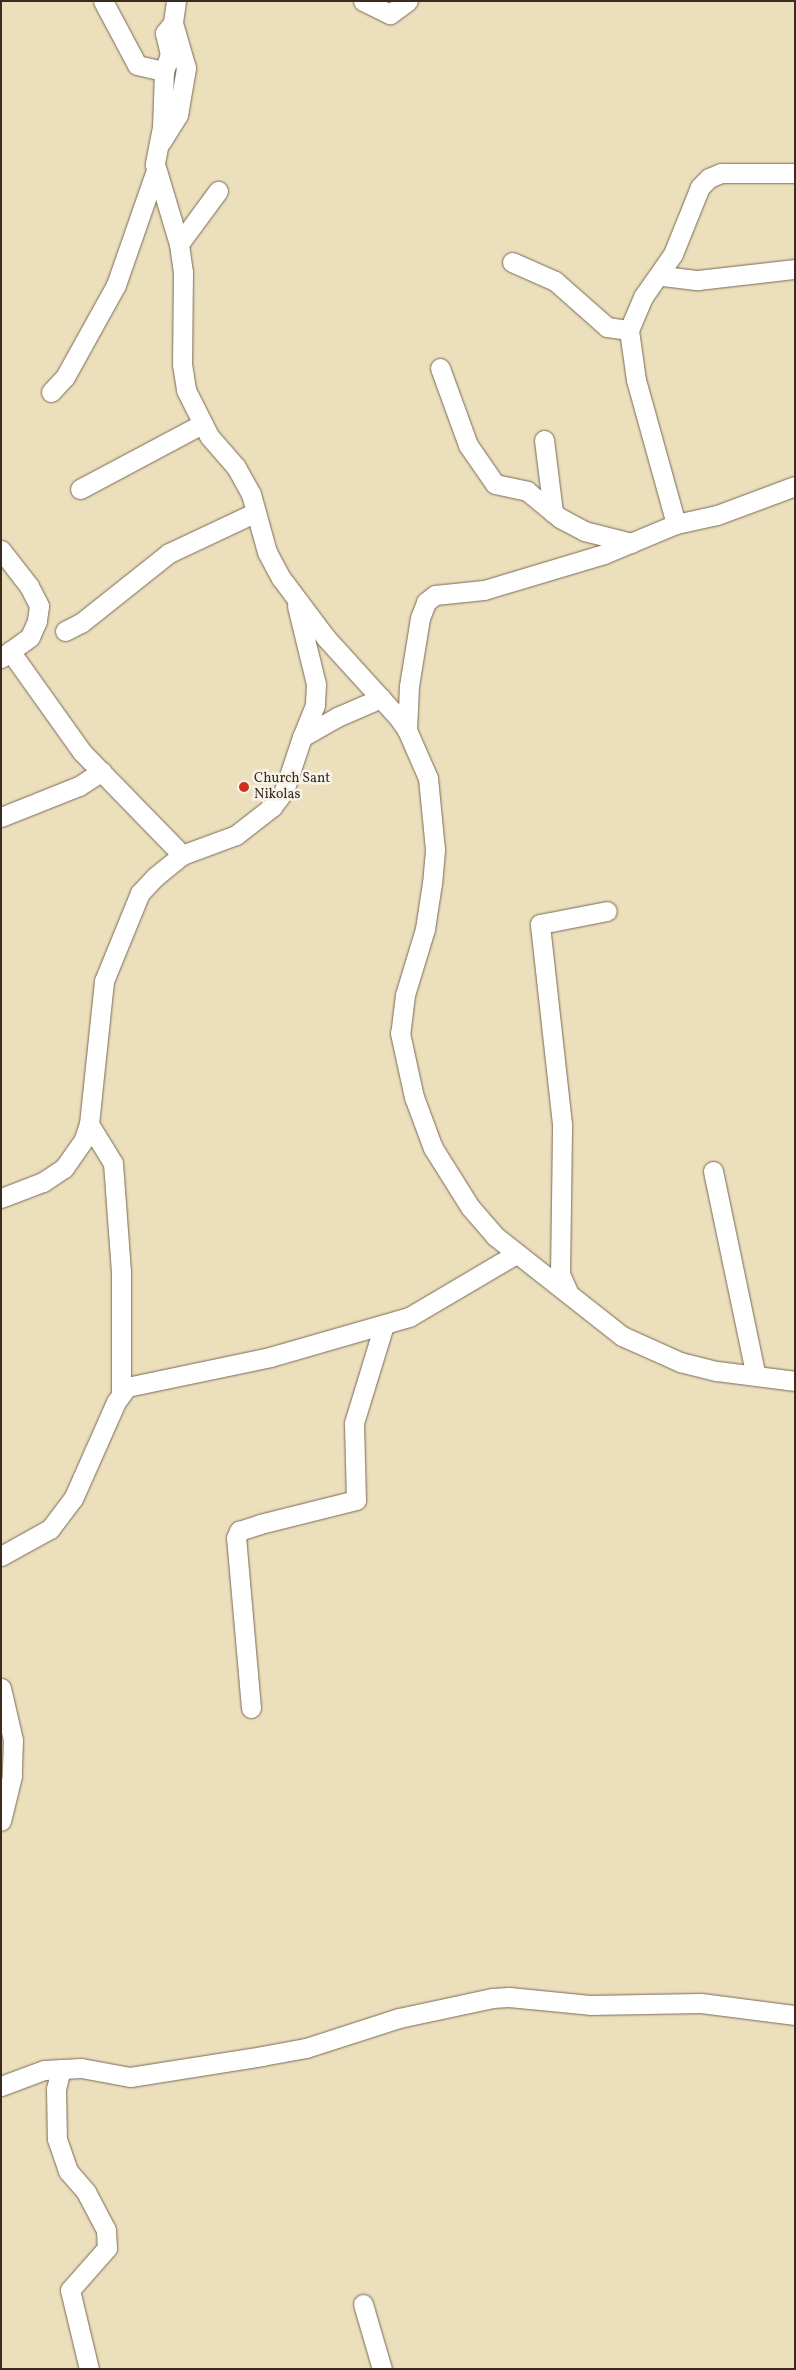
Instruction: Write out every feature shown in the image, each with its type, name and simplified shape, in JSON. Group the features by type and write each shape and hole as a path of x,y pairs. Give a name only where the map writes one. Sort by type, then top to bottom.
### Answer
{"street":[{"path":"103,1 137,65 164,71"},
{"path":"160,144 178,115 186,68 173,23 176,1"},
{"path":"363,1 390,14 408,1"},
{"path":"51,392 66,377 116,285 155,173 160,144 164,71 170,54 165,33 173,23"},
{"path":"155,173 179,244 183,272 182,364 186,390 202,424 236,467 256,512 267,552 295,598 367,685 381,698 408,730 428,778 435,850 425,929 402,1015 404,1060 422,1123 448,1175 481,1222 516,1254 622,1336 654,1352 708,1369 795,1380"},
{"path":"676,524 636,380 629,330 643,298 662,270 682,234 700,187 709,178 721,173 795,173"},
{"path":"179,244 218,191"},
{"path":"512,262 555,281 607,327 629,330"},
{"path":"662,270 663,276 698,280 795,269"},
{"path":"440,368 468,445 495,484 527,491 553,512 584,531 632,543"},
{"path":"80,489 202,424"},
{"path":"544,440 553,512"},
{"path":"408,730 409,686 420,618 426,602 435,594 484,590 632,543 676,524 717,515 795,486"},
{"path":"65,631 81,623 168,553 256,512"},
{"path":"1,550 30,586 39,606 37,621 30,637 6,655 55,718 102,772 182,855"},
{"path":"1,1198 43,1182 64,1168 76,1152 89,1124 104,981 140,894 155,877 182,855 236,835 272,806 284,791 315,705 316,684 295,598"},
{"path":"302,737 337,717 381,698"},
{"path":"1,817 71,789 102,772"},
{"path":"569,1294 560,1274 562,1124 540,924 607,911"},
{"path":"1,1556 50,1529 73,1499 121,1393 121,1272 113,1163 89,1124"},
{"path":"713,1171 756,1376"},
{"path":"121,1393 136,1382 270,1357 408,1317 516,1254"},
{"path":"251,1708 236,1538 239,1531 260,1524 356,1500 354,1423 384,1325"},
{"path":"1,1688 13,1740 12,1776 1,1821"},
{"path":"1,2086 44,2070 81,2068 130,2078 152,2075 306,2048 399,2018 509,1997 590,2005 701,2003 795,2015"},
{"path":"61,2069 56,2089 57,2139 68,2171 86,2192 106,2230 107,2248 70,2290 89,2369"},
{"path":"362,2304 382,2369"}],"place":[{"name":"Church Sant Nikolas","path":"244,787"}]}
